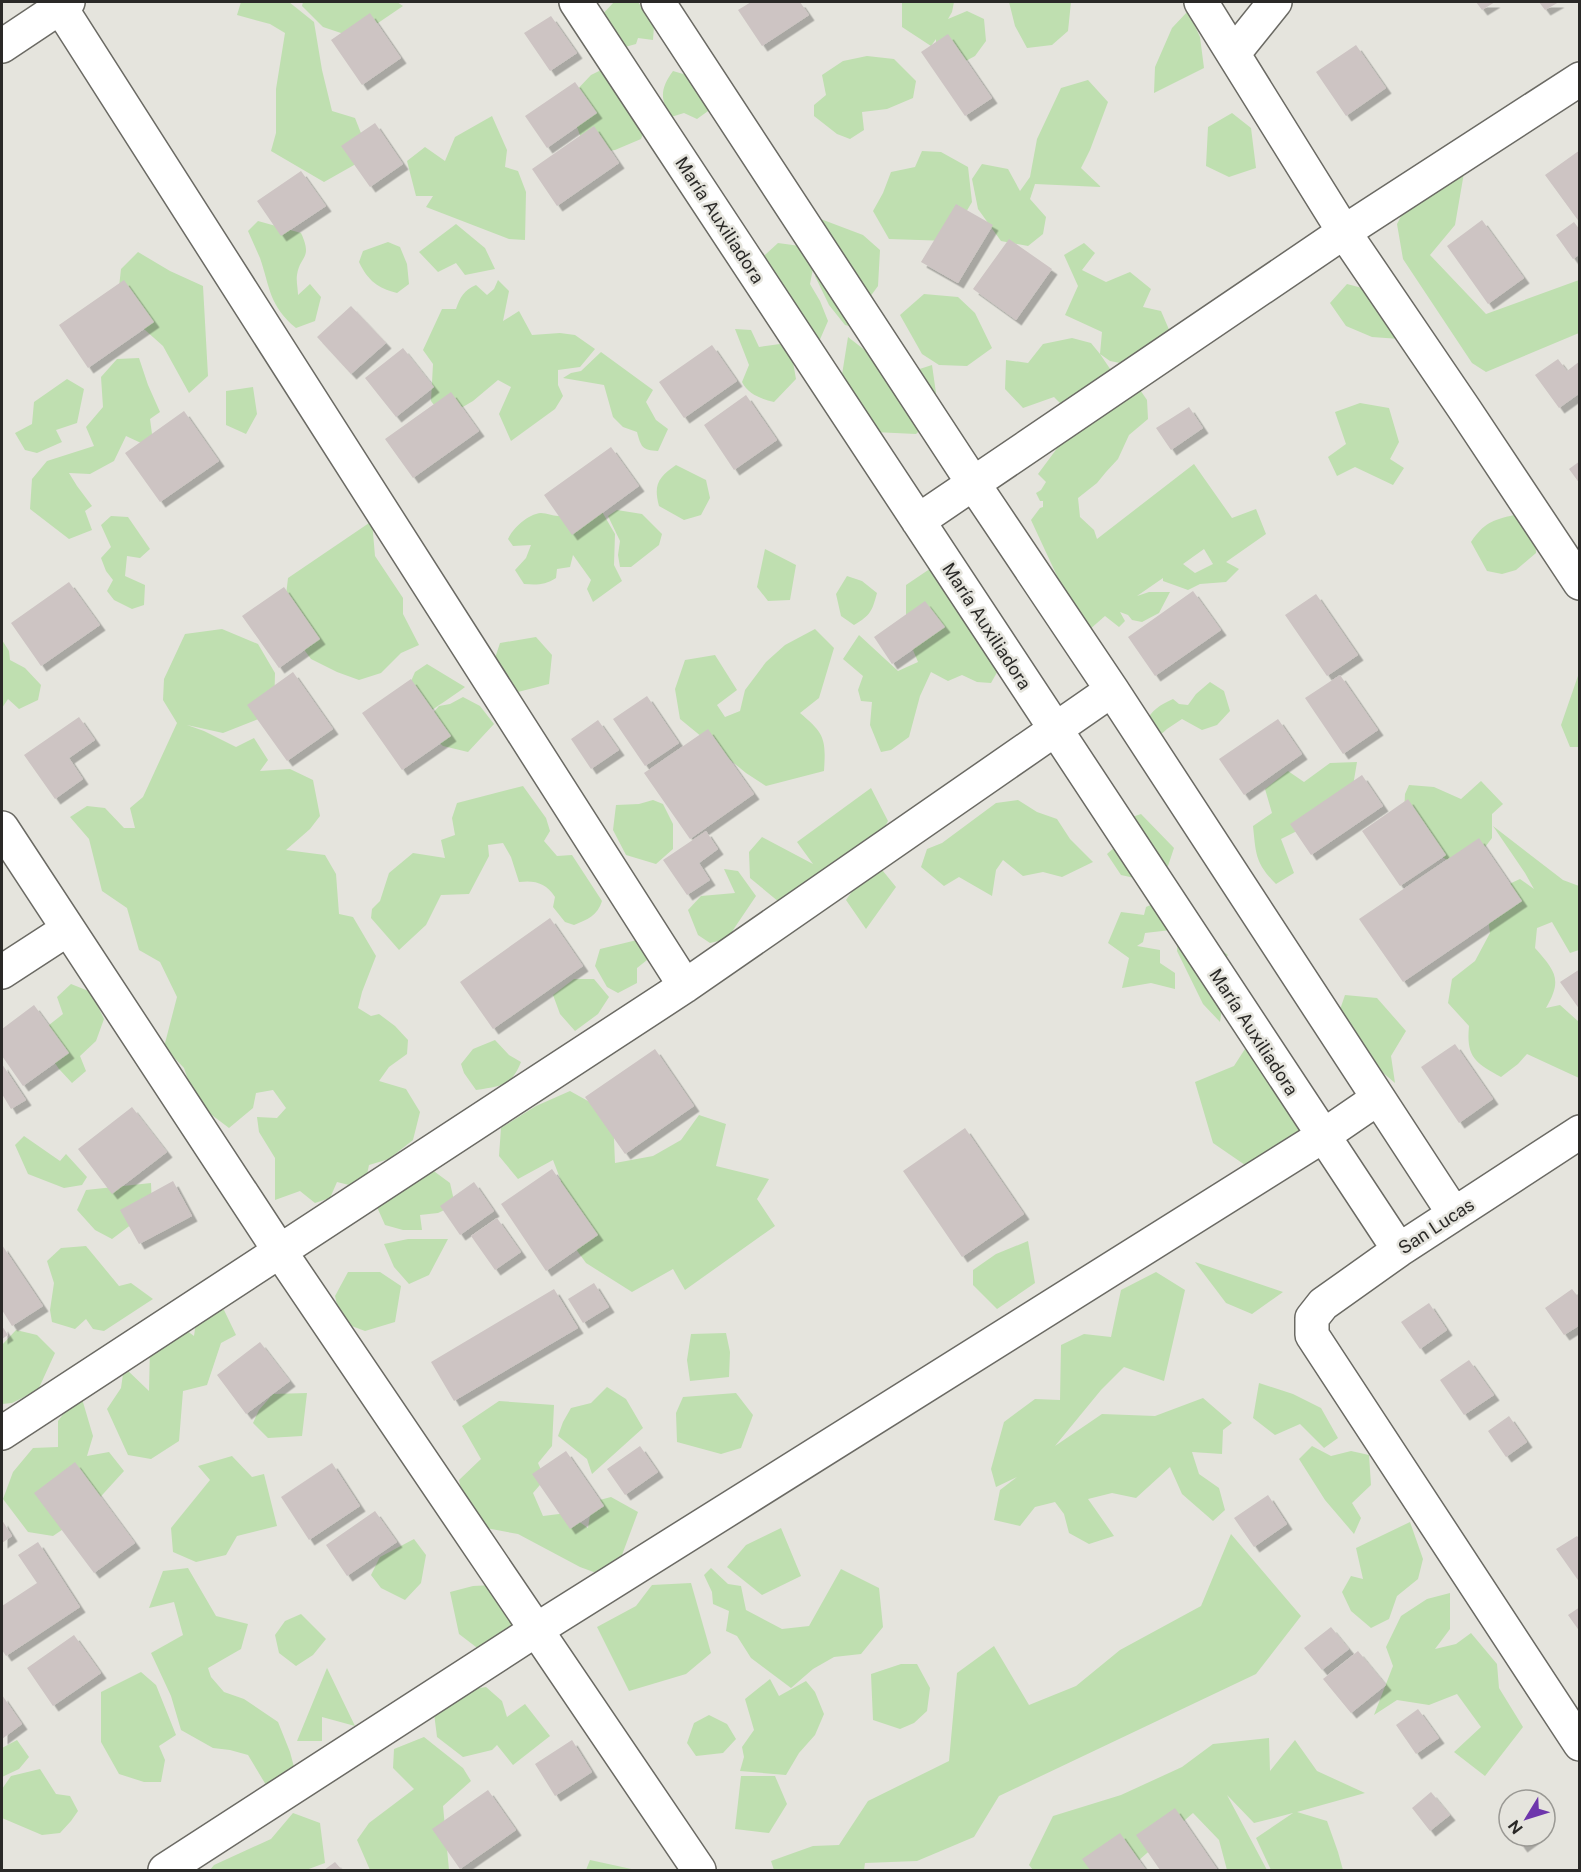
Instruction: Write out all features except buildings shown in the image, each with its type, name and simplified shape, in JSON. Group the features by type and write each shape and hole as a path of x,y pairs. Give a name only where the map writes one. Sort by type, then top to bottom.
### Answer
{"street":[{"name":"María Auxiliadora","path":"576,2 1399,1250"},
{"path":"658,2 1454,1214"},
{"path":"1201,2 1344,232 1580,583"},
{"path":"1234,53 1275,2"},
{"path":"2,46 62,3 685,986"},
{"path":"918,521 1344,232 1580,79"},
{"path":"2,1433 685,986 1112,690"},
{"path":"2,828 279,1250 699,1870"},
{"path":"2,972 68,929"},
{"path":"165,1870 536,1630 1377,1100"},
{"name":"San Lucas","path":"1580,1132 1399,1250 1323,1304 1312,1318 1312,1335 1580,1744"}],"green space":[{"path":"241,2 289,2 314,22 332,111 355,118 370,156 324,182 271,151 276,133 276,89 285,33 270,24 237,15"},
{"path":"303,2 397,2 403,6 356,38 323,27 302,6"},
{"path":"614,2 638,2 654,26 653,40 638,38 636,44 603,53 599,18"},
{"path":"902,2 954,2 948,19 967,11 984,19 986,41 975,56 951,69 936,55 936,39 931,46 902,27"},
{"path":"1009,2 1071,2 1068,31 1052,45 1027,48 1015,26"},
{"path":"1188,11 1200,37 1204,68 1154,93 1155,67 1172,28"},
{"path":"867,56 894,59 916,81 913,98 887,109 862,112 864,130 850,139 837,134 814,116 814,105 826,95 822,75 843,61"},
{"path":"609,66 648,121 641,139 615,150 596,153 583,144 577,127 573,94 591,75"},
{"path":"673,71 700,79 715,106 697,119 684,113 671,117 663,99 663,93"},
{"path":"1088,80 1108,102 1081,168 1101,187 1035,184 1030,199 1046,217 1043,234 1028,246 1001,241 978,209 972,179 982,164 1008,169 1020,191 1030,177 1037,139 1061,88"},
{"path":"1232,113 1251,128 1256,168 1229,177 1206,166 1208,127"},
{"path":"492,116 507,150 505,167 518,171 526,192 525,240 509,239 426,207 433,196 416,196 407,161 425,147 445,161 455,137"},
{"path":"922,151 941,152 968,167 972,202 949,241 889,239 873,211 891,172 915,167"},
{"path":"1465,167 1455,225 1430,255 1486,314 1579,280 1579,333 1486,372 1472,363 1403,259 1397,224 1420,179"},
{"path":"818,218 863,235 880,250 878,286 867,301 858,328 845,325 829,305 815,276 822,265"},
{"path":"258,221 301,233 306,252 297,275 298,295 310,284 321,297 315,321 296,328 275,304 260,258 248,231"},
{"path":"456,224 485,248 495,269 465,275 456,263 438,272 419,252"},
{"path":"388,242 400,247 407,264 409,284 397,293 374,283 359,262 363,251"},
{"path":"778,243 800,246 815,258 810,284 828,321 818,344 754,265"},
{"path":"1084,243 1095,253 1082,270 1106,282 1130,272 1151,289 1143,307 1161,311 1177,348 1155,370 1110,361 1100,354 1102,332 1065,315 1078,286 1064,255"},
{"path":"138,252 170,271 203,286 208,376 189,393 163,346 117,305 121,269"},
{"path":"498,280 509,291 503,321 519,311 532,335 560,333 575,335 595,349 580,367 558,370 558,385 563,396 555,409 511,441 499,414 511,387 498,380 473,401 444,418 431,401 433,364 423,350 442,309 456,309 463,294 476,285 487,295 494,289"},
{"path":"1347,284 1381,293 1400,339 1372,337 1346,326 1330,303"},
{"path":"924,294 958,297 975,313 992,348 967,366 939,365 922,354 900,315"},
{"path":"735,329 751,330 759,347 780,344 793,362 796,379 774,402 755,395 742,382 749,365"},
{"path":"848,337 898,376 932,365 936,393 934,417 916,434 874,432 841,381"},
{"path":"1072,338 1091,343 1123,388 1136,384 1147,400 1148,419 1129,435 1118,459 1097,483 1078,498 1080,517 1094,530 1097,539 1194,464 1232,518 1256,509 1266,534 1226,562 1239,569 1226,582 1200,584 1188,590 1163,581 1163,578 1137,596 1149,592 1170,592 1159,613 1142,622 1132,620 1128,615 1120,612 1125,621 1119,627 1105,616 1089,630 1077,619 1031,520 1043,507 1043,501 1040,501 1036,493 1046,482 1038,474 1084,412 1065,408 1054,397 1023,408 1005,389 1006,360 1028,363 1043,344","holes":["1204,549 1213,564 1195,573 1183,564"]},
{"path":"601,352 653,390 646,402 656,420 668,429 658,451 643,447 637,432 623,427 613,417 604,385 563,378 581,371"},
{"path":"139,358 160,412 150,419 154,449 126,436 114,461 90,474 69,473 92,506 85,511 92,530 69,539 30,509 32,479 47,461 94,446 86,427 103,407 101,377 117,359"},
{"path":"67,379 84,389 77,423 56,430 62,442 37,453 25,450 15,433 32,424 34,402"},
{"path":"253,387 257,414 246,434 226,425 226,391"},
{"path":"1360,403 1389,408 1399,442 1390,459 1404,468 1393,485 1355,467 1337,476 1328,457 1346,444 1335,412"},
{"path":"676,465 706,480 710,498 701,515 684,520 659,506 657,487 659,482 665,473"},
{"path":"594,498 615,534 614,565 622,581 593,602 587,589 591,580 573,555 570,567 557,569 556,578 541,584 524,584 515,570 526,558 531,545 513,546 508,539 513,530 536,514 564,515"},
{"path":"617,510 642,514 662,534 659,545 631,567 620,567 618,555 620,541 608,516"},
{"path":"1514,515 1535,536 1536,553 1516,570 1502,574 1487,571 1471,542 1489,523"},
{"path":"111,516 128,517 150,549 140,558 127,556 125,576 145,585 144,605 132,609 114,600 107,591 113,580 106,571 101,558 111,547 101,525"},
{"path":"372,521 375,556 403,598 403,614 419,645 401,653 381,673 359,680 311,659 283,621 288,578"},
{"path":"765,549 796,565 790,600 768,601 757,587"},
{"path":"943,560 1016,639 991,683 977,682 962,675 948,681 931,672 920,696 909,737 891,750 881,752 870,725 872,702 861,701 858,690 863,676 843,659 859,635 898,671 918,662 906,633 906,585"},
{"path":"847,576 862,581 877,593 870,612 854,625 841,616 836,594"},
{"path":"222,629 258,644 275,673 274,713 223,733 187,725 236,747 254,738 268,760 260,771 290,769 313,780 320,816 310,829 286,850 325,855 336,874 339,914 353,917 376,956 358,1008 371,1016 379,1014 408,1040 407,1054 389,1067 379,1081 406,1089 420,1112 413,1140 389,1159 369,1165 365,1184 349,1185 337,1182 330,1198 315,1203 300,1191 275,1200 275,1158 259,1132 257,1117 277,1118 286,1108 273,1090 256,1093 253,1108 229,1128 196,1103 184,1068 164,1047 177,997 160,962 139,950 127,908 102,891 89,839 70,817 87,806 105,808 124,828 135,828 130,808 143,797 177,723 163,700 164,679 185,634"},
{"path":"815,629 834,648 819,698 800,713 815,726 822,738 825,751 824,771 766,786 746,773 680,719 675,689 685,660 715,655 737,690 717,705 725,717 740,711 745,690 766,662 785,645"},
{"path":"536,637 552,655 549,684 514,693 499,679 495,658 500,643"},
{"path":"2,640 9,651 10,660 25,668 41,685 38,700 19,709 8,699 2,708"},
{"path":"427,664 465,687 422,718 402,702 415,672"},
{"path":"1579,673 1579,747 1570,747 1561,725"},
{"path":"1210,682 1224,691 1230,711 1217,725 1202,730 1182,719 1158,737 1146,723 1156,708 1173,699 1179,704 1188,705 1196,694"},
{"path":"463,697 480,706 494,724 468,752 443,746 421,727 439,706 450,704"},
{"path":"1357,762 1351,798 1313,823 1281,839 1294,873 1276,884 1260,864 1255,844 1253,826 1272,813 1265,789 1288,771 1304,782 1330,763"},
{"path":"1481,781 1503,804 1492,814 1492,838 1466,872 1403,832 1405,794 1409,785 1434,787 1461,799"},
{"path":"523,786 546,818 550,831 544,841 557,856 572,855 602,901 598,910 588,919 574,925 565,922 553,907 555,897 548,888 535,882 519,882 511,857 503,843 488,845 489,856 469,894 441,895 426,925 399,950 371,918 372,909 380,901 389,873 413,853 445,858 441,840 455,835 452,818 457,803"},
{"path":"871,788 888,821 863,867 785,907 750,878 749,852 762,837 813,864 797,842"},
{"path":"653,800 663,804 673,824 673,849 656,864 626,855 613,830 616,805 639,804"},
{"path":"1018,800 1037,812 1057,819 1070,839 1093,862 1062,877 1043,872 1023,876 1003,860 996,870 992,896 959,877 944,886 921,867 927,849 942,843 996,803"},
{"path":"1141,814 1174,848 1168,866 1139,879 1121,875 1107,854 1125,838 1123,820"},
{"path":"1493,826 1563,880 1579,886 1579,950 1570,953 1552,922 1537,928 1535,948 1548,963 1554,976 1554,990 1546,1008 1560,1005 1579,1022 1579,1078 1527,1054 1501,1077 1492,1072 1474,1058 1469,1045 1469,1026 1448,1003 1452,979 1475,961 1490,933 1485,895 1520,879 1534,889"},
{"path":"874,860 896,887 866,929 846,900"},
{"path":"724,869 738,871 756,896 727,939 710,943 698,935 688,910 701,896 735,893"},
{"path":"1155,903 1171,930 1145,933 1143,942 1137,946 1160,950 1160,963 1175,973 1175,989 1151,983 1122,988 1129,958 1108,943 1121,912 1144,915 1146,907"},
{"path":"1178,937 1203,937 1228,955 1212,974 1227,976 1220,1022 1203,1004 1177,951"},
{"path":"637,940 652,956 637,968 637,983 618,993 607,987 595,966 600,949"},
{"path":"574,979 594,979 609,997 598,1014 575,1031 560,1014 553,995"},
{"path":"71,984 91,992 104,1019 96,1041 80,1056 86,1071 72,1083 59,1069 38,1038 63,1014 57,997"},
{"path":"1345,995 1377,998 1406,1031 1391,1056 1395,1083 1333,1030"},
{"path":"1252,1038 1288,1054 1309,1154 1245,1165 1213,1143 1195,1082 1234,1066"},
{"path":"495,1040 509,1055 521,1062 509,1081 476,1090 464,1073 461,1064 473,1049"},
{"path":"570,1091 613,1115 615,1163 653,1156 681,1140 699,1115 726,1124 716,1166 769,1179 757,1199 775,1226 685,1290 673,1269 632,1292 586,1263 552,1216 561,1181 553,1160 518,1179 499,1156 501,1128 536,1106"},
{"path":"24,1136 60,1161 66,1154 87,1177 82,1185 64,1188 28,1174 15,1145"},
{"path":"431,1169 450,1183 455,1205 438,1213 420,1215 422,1230 403,1230 385,1225 377,1207"},
{"path":"151,1183 152,1209 112,1239 95,1230 77,1210 86,1190"},
{"path":"408,1239 448,1239 429,1275 409,1284 394,1267 384,1244"},
{"path":"1028,1241 1035,1283 997,1309 973,1285 973,1270 996,1254"},
{"path":"86,1246 119,1286 131,1283 153,1299 104,1331 93,1329 86,1319 75,1329 52,1322 50,1310 54,1283 47,1261 61,1248"},
{"path":"1195,1262 1283,1292 1252,1314 1226,1303"},
{"path":"348,1272 380,1272 401,1286 395,1322 365,1331 341,1322 335,1296"},
{"path":"1156,1272 1185,1290 1164,1381 1124,1367 1101,1390 1055,1446 1102,1414 1155,1416 1203,1398 1232,1423 1223,1430 1222,1454 1192,1452 1199,1474 1219,1488 1225,1510 1213,1521 1182,1494 1170,1467 1136,1498 1112,1493 1088,1499 1114,1536 1089,1544 1069,1533 1064,1514 1055,1502 1035,1507 1020,1526 994,1520 1000,1490 1017,1477 996,1487 991,1469 1004,1422 1035,1399 1060,1400 1061,1345 1084,1334 1111,1337 1121,1290"},
{"path":"211,1309 224,1310 236,1335 221,1343 207,1385 183,1391 179,1441 151,1459 128,1455 107,1409 121,1388 124,1367 149,1391 150,1346 182,1327 194,1336 197,1315"},
{"path":"16,1330 37,1335 55,1353 38,1390 12,1403 2,1404 2,1345"},
{"path":"726,1333 730,1352 729,1377 690,1381 687,1360 691,1334"},
{"path":"1259,1383 1293,1394 1321,1408 1338,1438 1324,1448 1300,1424 1275,1435 1253,1418"},
{"path":"607,1387 626,1399 643,1428 592,1474 587,1459 558,1436 571,1408 591,1403"},
{"path":"80,1392 93,1436 87,1456 109,1452 124,1471 84,1515 53,1536 28,1532 3,1499 13,1472 33,1448 58,1447 58,1421"},
{"path":"307,1393 302,1436 268,1438 253,1423 259,1410 273,1394"},
{"path":"736,1393 753,1415 741,1448 721,1454 677,1442 676,1413 683,1397"},
{"path":"499,1401 554,1405 552,1446 538,1463 545,1479 533,1493 543,1516 567,1513 588,1528 592,1502 611,1497 638,1512 622,1555 599,1574 580,1567 518,1534 486,1528 467,1520 459,1480 481,1459 462,1426"},
{"path":"1312,1446 1331,1456 1351,1451 1369,1455 1371,1485 1352,1503 1361,1518 1354,1534 1325,1500 1299,1459"},
{"path":"232,1456 252,1477 264,1474 277,1526 237,1536 226,1555 196,1562 173,1552 171,1528 210,1480 198,1466"},
{"path":"1410,1522 1423,1559 1418,1579 1397,1596 1389,1619 1371,1628 1351,1611 1342,1592 1351,1576 1363,1579 1356,1548"},
{"path":"781,1528 801,1576 762,1595 727,1567 746,1545"},
{"path":"1231,1534 1301,1616 1256,1674 999,1796 974,1837 917,1861 865,1863 864,1870 774,1870 771,1861 813,1846 839,1845 868,1801 949,1761 957,1673 994,1646 1029,1705 1076,1686 1120,1650 1201,1606"},
{"path":"414,1539 426,1555 421,1583 405,1600 381,1588 371,1575 380,1557"},
{"path":"188,1568 216,1616 248,1624 241,1649 208,1668 211,1677 224,1692 244,1699 278,1722 290,1752 298,1782 272,1795 248,1755 213,1748 181,1730 171,1696 151,1653 183,1635 174,1602 149,1608 163,1571"},
{"path":"711,1568 728,1584 741,1586 746,1610 782,1629 809,1626 841,1569 879,1588 883,1627 861,1654 834,1657 813,1669 791,1688 751,1658 737,1636 726,1631 729,1611 713,1604 712,1592 704,1575"},
{"path":"691,1583 711,1653 686,1674 629,1691 597,1627 636,1606 652,1585"},
{"path":"493,1585 516,1634 494,1648 476,1647 459,1634 450,1592 473,1586"},
{"path":"1450,1593 1450,1629 1435,1649 1456,1644 1471,1633 1497,1664 1499,1688 1523,1727 1485,1776 1454,1752 1481,1727 1457,1694 1429,1705 1397,1700 1374,1715 1393,1666 1386,1647 1401,1616 1427,1599"},
{"path":"301,1614 326,1639 313,1655 296,1666 279,1653 275,1635 285,1621"},
{"path":"901,1664 917,1664 930,1688 927,1711 914,1723 900,1729 873,1720 871,1674"},
{"path":"327,1668 355,1726 322,1717 322,1741 297,1741"},
{"path":"141,1672 156,1685 176,1735 159,1746 165,1760 161,1782 144,1782 119,1774 101,1742 101,1692"},
{"path":"770,1679 779,1696 806,1681 815,1692 824,1714 815,1735 799,1753 786,1775 740,1771 744,1757 742,1747 754,1730 745,1699"},
{"path":"486,1687 502,1701 507,1717 525,1704 550,1736 513,1765 497,1745 492,1750 463,1757 437,1737 434,1713 467,1690"},
{"path":"709,1715 727,1724 736,1739 723,1753 696,1756 687,1743 694,1723"},
{"path":"424,1737 463,1768 471,1781 443,1806 449,1870 370,1870 357,1840 369,1823 414,1789 393,1768 394,1749"},
{"path":"1269,1738 1270,1771 1295,1740 1317,1771 1365,1793 1297,1812 1327,1821 1343,1870 1271,1870 1256,1838 1293,1813 1254,1823 1227,1795 1267,1870 1227,1870 1219,1840 1193,1813 1139,1860 1105,1870 1033,1870 1029,1865 1053,1816 1121,1795 1182,1767 1213,1744"},
{"path":"17,1740 29,1757 19,1769 2,1777 2,1748"},
{"path":"40,1769 56,1794 70,1796 78,1811 60,1833 42,1835 2,1818 2,1789 11,1776"},
{"path":"741,1776 775,1776 787,1804 769,1833 735,1829"},
{"path":"293,1813 320,1823 325,1863 306,1870 210,1870 214,1865 271,1839"},
{"path":"590,1860 636,1870 586,1870"}]}
